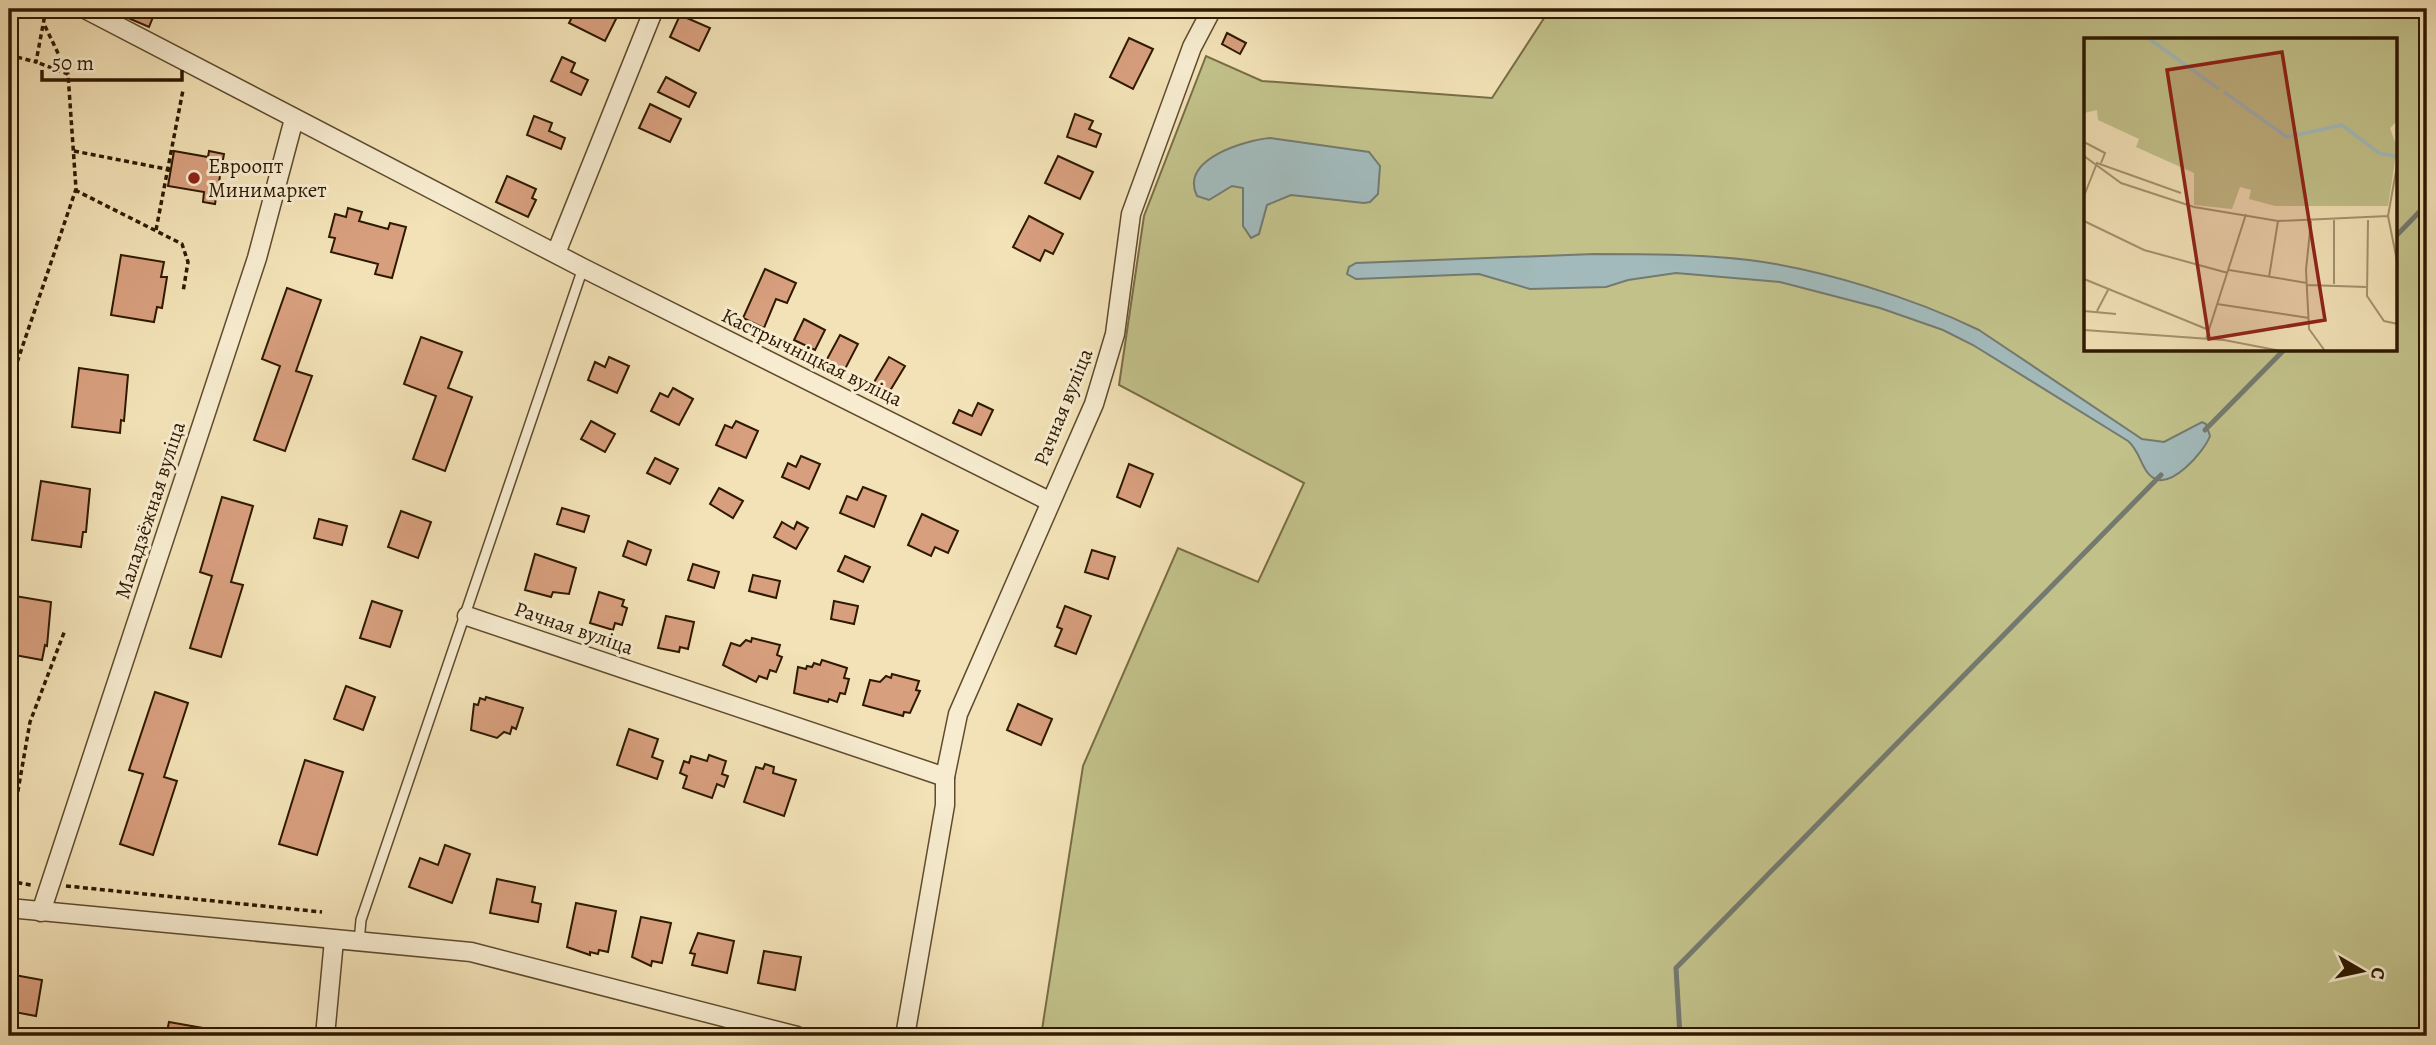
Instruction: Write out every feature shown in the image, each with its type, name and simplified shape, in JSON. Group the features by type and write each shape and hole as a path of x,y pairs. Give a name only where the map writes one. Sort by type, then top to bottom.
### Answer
{"street":[{"name":"Кастрычніцкая вуліца","path":"85,9 583,268 1049,501"},
{"path":"556,253 654,9"},
{"name":"Рачная вуліца","path":"905,1036 945,805 945,776 958,714 1049,501 1094,404 1115,334 1131,214 1192,47 1212,9"},
{"name":"Маладзёжная вуліца","path":"41,912 257,258 294,119"},
{"name":"Рачная вуліца","path":"467,616 945,776"},
{"path":"9,908 471,953 797,1036"},
{"path":"324,1036 334,940"}],"lane":[{"path":"359,942 361,920 467,616 583,268"}],"path":[{"path":"36,62 46,9"},
{"path":"9,386 75,190 68,74 43,23"},
{"path":"9,55 68,74"},
{"path":"156,230 183,90"},
{"path":"74,151 169,169"},
{"path":"75,190 182,244 188,262 183,292"},
{"path":"9,842 30,722 65,630"},
{"path":"9,789 20,775"},
{"path":"9,881 322,912"}],"shaded area":[{"path":"1550,9 2427,9 2427,1036 1041,1036 1083,766 1178,548 1258,582 1304,483 1119,385 1144,216 1206,56 1262,81 1492,98"}],"water":[{"path":"1270,138 1369,152 1380,166 1378,194 1370,202 1364,203 1291,195 1267,205 1259,234 1251,238 1243,226 1243,188 1232,186 1209,200 1197,196 1194,183 1197,172 1218,154 1232,147"},
{"path":"1594,254 1691,255 1749,260 1806,270 1866,286 1979,330 2142,439 2164,442 2202,422 2206,424 2210,436 2186,468 2168,479 2159,480 2148,474 2136,450 2128,441 1973,345 1943,330 1880,308 1780,282 1676,273 1628,280 1606,287 1530,289 1479,274 1356,279 1347,274 1349,267 1356,263"}],"building":[{"path":"115,9 148,9 155,12 149,27 114,12"},
{"path":"576,9 611,9 619,13 605,41 569,23"},
{"path":"680,15 710,28 699,51 670,37"},
{"path":"1227,33 1246,43 1240,54 1222,44"},
{"path":"1129,38 1153,49 1133,89 1110,77"},
{"path":"562,57 575,63 571,72 588,80 581,95 551,81"},
{"path":"666,77 696,93 689,107 658,92"},
{"path":"650,104 681,119 670,142 639,128"},
{"path":"1075,114 1093,121 1089,129 1101,134 1096,147 1067,137"},
{"path":"534,116 552,123 549,131 565,138 561,149 527,135"},
{"name":"Евроопт Минимаркет","path":"174,151 208,157 209,151 224,154 215,204 203,202 204,192 168,186"},
{"path":"1058,156 1093,172 1080,199 1045,183"},
{"path":"507,176 536,189 532,198 536,200 528,217 496,202"},
{"path":"348,208 362,212 359,221 388,229 390,223 406,227 392,278 375,274 378,264 331,252 335,238 329,237 335,214 346,217"},
{"path":"1029,216 1063,234 1053,254 1045,250 1040,261 1013,247"},
{"path":"121,255 164,262 161,277 167,277 162,308 157,307 154,322 111,315"},
{"path":"765,269 796,283 787,303 776,299 764,328 743,318"},
{"path":"287,288 321,300 296,371 312,376 285,451 254,440 280,366 262,359"},
{"path":"804,319 825,330 815,350 794,340"},
{"path":"840,335 858,344 844,371 826,361"},
{"path":"421,337 462,352 448,388 472,397 445,471 413,459 436,396 404,384"},
{"path":"609,357 629,366 617,393 588,380 595,362 605,367"},
{"path":"889,357 905,366 888,394 873,384"},
{"path":"79,368 128,375 124,421 121,420 120,433 72,427"},
{"path":"673,388 693,399 679,425 651,411 660,393 668,397"},
{"path":"978,403 993,410 981,435 953,423 959,410 972,416"},
{"path":"591,421 615,434 605,452 581,439"},
{"path":"736,421 758,431 746,458 716,445 725,425 732,428"},
{"path":"801,456 820,464 809,489 782,477 788,463 796,467"},
{"path":"655,458 678,469 670,484 647,473"},
{"path":"1129,464 1153,474 1140,507 1117,497"},
{"path":"41,481 90,489 86,532 83,532 81,547 32,540"},
{"path":"863,487 886,496 874,527 840,513 847,496 857,500"},
{"path":"719,488 743,501 733,518 710,504"},
{"path":"222,497 253,506 231,582 243,585 221,657 190,648 212,576 200,572"},
{"path":"562,508 589,516 584,532 557,524"},
{"path":"401,511 431,522 418,558 388,547"},
{"path":"922,514 958,531 948,553 935,547 931,556 908,545"},
{"path":"319,519 347,526 342,545 314,538"},
{"path":"782,522 794,529 797,522 808,528 796,549 774,537"},
{"path":"628,541 651,550 646,565 623,556"},
{"path":"1092,550 1115,557 1108,579 1085,572"},
{"path":"535,554 576,568 569,594 553,592 551,597 525,590"},
{"path":"845,556 870,567 863,582 838,571"},
{"path":"693,564 719,572 714,588 688,580"},
{"path":"753,575 780,581 776,598 749,591"},
{"path":"599,592 624,600 622,606 627,608 622,625 615,623 613,630 590,623"},
{"path":"9,595 51,602 47,646 45,645 42,660 9,654"},
{"path":"372,601 402,611 390,647 360,638"},
{"path":"834,601 858,606 854,624 831,619"},
{"path":"1065,606 1091,616 1076,654 1055,646 1062,629 1057,627"},
{"path":"666,616 694,622 688,649 680,647 679,652 658,648"},
{"path":"752,638 780,645 777,655 782,657 776,672 770,670 767,679 759,676 756,682 723,665 731,643 740,646 746,640 751,642"},
{"path":"822,660 847,668 844,678 849,679 845,694 840,693 837,702 794,693 798,667 806,669 814,663 820,665"},
{"path":"892,674 919,681 916,690 920,691 910,713 904,712 903,716 863,705 870,680 880,682 886,676 891,678"},
{"path":"346,686 375,697 363,730 334,719"},
{"path":"155,692 188,703 164,777 177,781 153,855 120,844 143,774 129,770"},
{"path":"486,697 523,708 516,729 512,727 510,734 504,732 497,738 471,730 474,704 478,705 480,698 485,700"},
{"path":"1018,704 1052,719 1041,745 1007,730"},
{"path":"629,729 658,739 652,757 663,761 657,779 617,765"},
{"path":"709,755 726,761 722,774 728,776 724,787 717,784 712,798 683,788 687,776 680,773 684,761 689,763 691,756 707,761"},
{"path":"305,760 343,772 317,855 279,844"},
{"path":"765,764 774,767 773,773 796,780 784,816 744,802 756,767 763,769"},
{"path":"445,845 470,854 452,903 409,887 420,858 438,865"},
{"path":"497,879 535,887 532,902 541,904 538,922 490,913"},
{"path":"576,903 616,911 608,952 599,950 598,954 590,952 590,955 567,947"},
{"path":"641,917 671,923 662,963 652,961 651,966 632,957"},
{"path":"698,933 734,941 727,973 692,965 695,954 690,953"},
{"path":"764,951 801,957 795,990 758,983"},
{"path":"9,974 42,980 36,1016 9,1011"},
{"path":"169,1022 243,1035 243,1036 166,1036"}],"waterway":[{"path":"2398,234 2427,204"},
{"path":"2205,430 2282,352"},
{"path":"1680,1036 1676,968 2161,475"}],"place":[{"name":"Евроопт Минимаркет","path":"194,178"}]}
